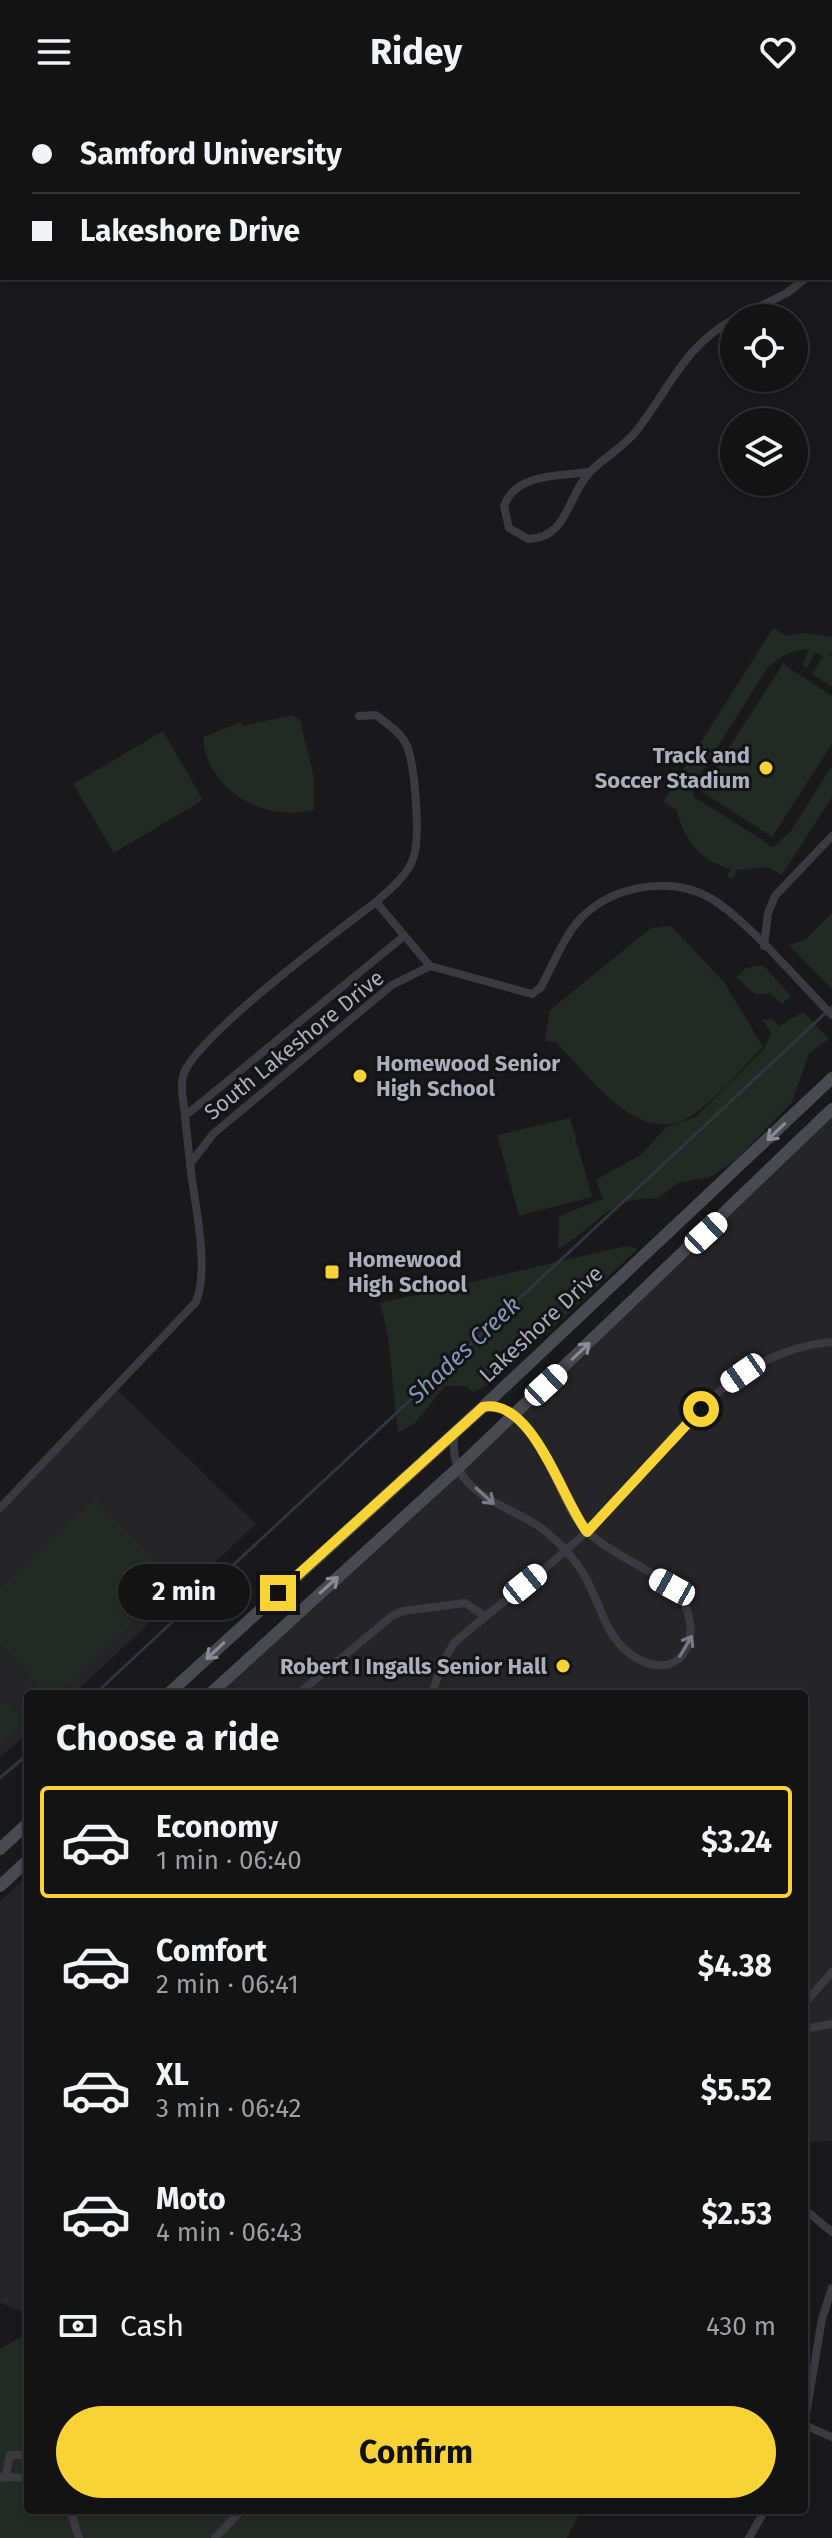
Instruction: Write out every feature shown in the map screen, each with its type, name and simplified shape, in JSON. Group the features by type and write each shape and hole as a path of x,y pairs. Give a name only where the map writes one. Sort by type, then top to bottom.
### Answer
{"main road":[{"name":"Lakeshore Drive","path":"172,1690 483,1407 832,1078"},
{"path":"214,1690 459,1467 832,1109"},
{"path":"0,1849 24,1827"},
{"path":"0,1886 24,1864"}],"street":[{"path":"765,304 803,280"},
{"path":"589,472 538,479 516,487 504,506 509,528 528,539 550,534 565,517 589,472 638,429 693,348 720,329"},
{"name":"South Lakeshore Drive","path":"0,1508 196,1302 201,1290 200,1254 181,1082 185,1071 216,1032 376,902 399,879 415,855 410,759 401,737 376,715 359,716"},
{"path":"767,950 768,913 775,896 832,836"},
{"path":"376,902 430,966 526,995 541,987 580,919 623,892 661,886 710,898 832,1015"},
{"name":"South Lakeshore Drive","path":"185,1116 404,936"},
{"name":"South Lakeshore Drive","path":"190,1164 213,1134 380,995 430,966"},
{"path":"433,1690 441,1666 454,1643 587,1532 717,1391 753,1366 791,1349 832,1342"},
{"path":"455,1431 452,1452 459,1467 484,1497 549,1534 565,1551 583,1572 619,1645 649,1664 678,1658 690,1643 693,1630 682,1598 672,1587 615,1554 587,1532 566,1503 544,1452 513,1414 493,1405 483,1407"},
{"path":"303,1690 382,1622 403,1611 465,1603 485,1616"},
{"path":"808,1999 832,1972"},
{"path":"808,2028 832,2024"},
{"path":"808,2212 832,2232"},
{"path":"808,2402 822,2319 832,2288"},
{"path":"808,2428 832,2437"},
{"path":"24,2455 10,2455 3,2477 24,2478"},
{"path":"71,2514 79,2538"},
{"path":"215,2538 238,2514"},
{"path":"749,2538 763,2514"}],"shaded area":[{"path":"773,628 786,636 804,633 832,637 832,654 828,653 832,656 832,687 812,674 822,658 826,659 815,652 807,668 802,666 809,650 792,652 768,667 698,778 693,796 773,847 790,832 832,766 832,797 782,875 768,867 737,870 733,879 727,877 731,869 711,861 695,848 683,830 677,810 663,802"},
{"name":"Track and Soccer Stadium","path":"783,664 832,696 832,744 772,837 701,791"},
{"path":"292,715 300,720 314,777 314,810 277,812 242,799 227,787 215,773 203,737 241,722 243,726"},
{"path":"163,731 203,800 114,853 73,784"},
{"path":"832,913 832,989 789,945 805,940"},
{"path":"671,926 724,982 763,1047 701,1109 672,1124 653,1123 634,1116 599,1088 556,1042 545,1041 550,1010 651,928"},
{"path":"763,965 791,996 782,1004 770,993 756,995 736,977 746,968"},
{"path":"803,1012 829,1039 809,1053 792,1102 735,1161 710,1177 678,1183 657,1199 641,1199 615,1207 558,1249 559,1216 603,1199 596,1180 642,1154 666,1127 696,1117 764,1049 771,1033 763,1020 772,1019 779,1026"},
{"path":"832,1107 832,2141 808,2142 808,1690 222,1690"},
{"path":"570,1118 592,1197 519,1216 497,1135"},
{"path":"626,1246 638,1249 495,1381 473,1393 467,1386 445,1386 415,1423 398,1433 388,1336 380,1303"},
{"path":"115,1388 256,1524 77,1690 24,1690 24,1736 0,1757 0,1505"},
{"path":"96,1499 175,1583 60,1690 44,1690 0,1643 0,1589"},
{"path":"5,1702 23,1723 0,1742 0,1706"},
{"path":"24,1879 24,2312 0,2303 0,1902"},
{"path":"24,2335 24,2514 579,2514 567,2538 0,2538 0,2349"}],"waterway":[{"name":"Shades Creek","path":"99,1690 832,1007"},
{"name":"Shades Creek","path":"0,1778 24,1757"}],"place":[{"name":"Track and Soccer Stadium","path":"766,768"},
{"name":"Homewood Senior High School","path":"360,1076"},
{"name":"Homewood High School","path":"332,1272"},
{"name":"Robert I Ingalls Senior Hall","path":"563,1666"}],"route":[{"path":"278,1593 483,1407 493,1405 507,1410 537,1441 556,1474 566,1503 587,1532 701,1409"}]}
